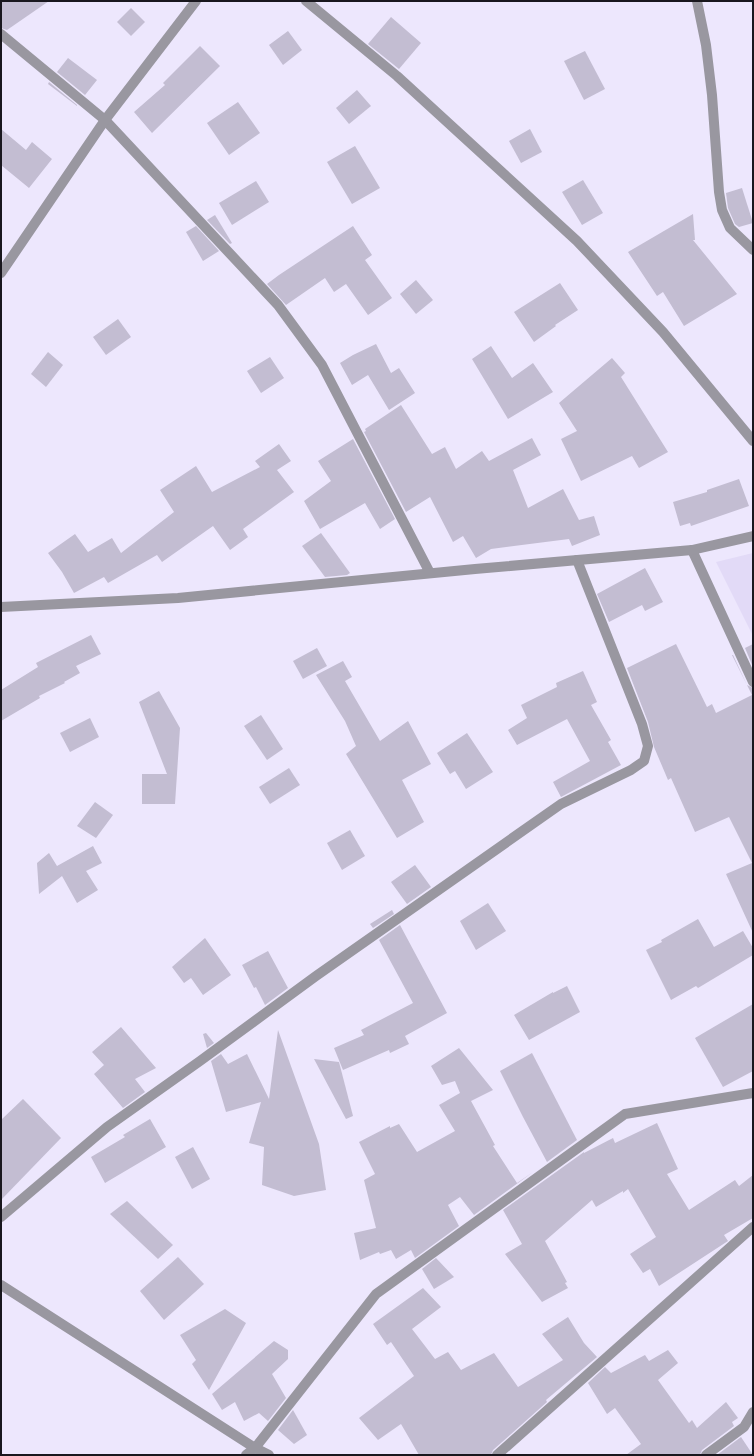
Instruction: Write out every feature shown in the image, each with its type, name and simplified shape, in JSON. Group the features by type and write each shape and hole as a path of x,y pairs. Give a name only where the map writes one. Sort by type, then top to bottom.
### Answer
{"street":[{"path":"1,273 105,120 196,1"},
{"path":"306,1 397,76 577,241 663,332 753,441"},
{"path":"697,1 706,45 712,95 719,192 722,210 730,228 753,250"},
{"path":"1,34 105,120 278,305 322,365 430,573"},
{"path":"1,607 178,598 430,573 692,550 753,536"},
{"path":"692,550 753,682"},
{"path":"1,1217 107,1127 329,967 561,804 631,770 644,761 648,746 642,724 577,560"},
{"path":"246,1455 255,1448 376,1294 624,1114 753,1093"},
{"path":"497,1455 753,1227"},
{"path":"1,1285 255,1448 269,1455"},
{"path":"706,1455 744,1427 753,1412"}],"shaded area":[{"path":"753,553 753,636 716,562"}],"building":[{"path":"1,1 49,1 7,30 1,28"},
{"path":"131,8 145,22 131,36 117,22"},
{"path":"391,17 421,43 399,69 368,44"},
{"path":"288,31 302,50 283,65 269,45"},
{"path":"200,46 220,66 152,133 134,112 165,85 163,83"},
{"path":"585,51 605,89 584,100 564,61"},
{"path":"68,58 97,80 85,95 57,72"},
{"path":"49,82 77,105 77,106 48,84"},
{"path":"357,90 371,106 349,124 336,108"},
{"path":"238,102 260,133 229,155 207,123"},
{"path":"1,129 26,150 32,142 52,159 29,188 1,165"},
{"path":"530,129 542,152 521,163 509,141"},
{"path":"355,146 380,188 352,204 327,162"},
{"path":"583,180 603,213 582,225 562,192"},
{"path":"256,181 269,202 232,225 219,203"},
{"path":"742,188 753,223 739,227 735,224 728,208 726,193"},
{"path":"693,214 695,240 693,240 737,294 684,326 663,292 657,296 628,252"},
{"path":"215,215 232,243 230,244 207,220"},
{"path":"196,226 219,251 203,261 186,232"},
{"path":"353,226 372,255 365,260 392,298 368,315 346,284 334,292 325,278 286,305 267,284 279,275"},
{"path":"416,280 433,300 416,314 400,294"},
{"path":"560,283 578,310 555,325 556,326 534,342 514,312"},
{"path":"118,319 131,337 106,355 93,337"},
{"path":"376,344 391,373 399,368 415,393 389,410 368,375 352,385 340,363"},
{"path":"491,346 512,378 533,363 553,392 508,419 472,359"},
{"path":"48,352 63,365 46,387 31,374"},
{"path":"270,357 284,378 261,393 247,371"},
{"path":"612,358 625,373 621,377 668,452 639,468 632,456 581,481 561,439 577,431 559,403"},
{"path":"401,405 432,454 445,447 456,469 482,451 489,461 532,438 541,455 513,470 528,508 563,489 579,520 594,516 600,535 572,546 569,539 491,549 476,558 463,536 453,542 430,497 406,512 364,432 366,431 365,429"},
{"path":"353,439 395,519 380,529 365,503 320,529 304,501 331,481 318,461"},
{"path":"279,444 291,461 277,470 294,492 243,529 248,537 230,550 213,526 162,562 157,555 108,583 104,577 74,593 62,572 48,553 75,534 88,552 112,538 121,553 174,512 160,490 196,466 212,492 260,467 255,461"},
{"path":"739,479 749,506 691,526 690,523 680,526 673,502 707,492 707,490"},
{"path":"321,533 350,573 347,575 325,577 302,546"},
{"path":"645,568 663,602 645,611 642,605 609,622 597,594"},
{"path":"91,635 101,654 76,666 80,673 64,682 65,683 39,696 40,698 1,721 1,690 38,667 36,663"},
{"path":"676,644 707,707 712,704 716,713 752,695 747,685 753,688 753,933 726,874 752,863 729,817 695,832 671,778 668,780 654,747 648,722 627,668"},
{"path":"753,644 753,667 745,648"},
{"path":"317,648 327,666 303,679 293,661"},
{"path":"732,655 733,655 747,685"},
{"path":"343,661 352,677 345,681 380,741 408,721 431,764 402,780 424,822 397,838 346,754 356,746 345,721 316,675"},
{"path":"583,671 597,702 591,705 611,740 608,742 621,765 561,797 553,782 590,761 567,719 517,745 508,730 527,718 521,705 557,687 556,683"},
{"path":"159,691 180,728 175,804 142,804 142,774 167,774 139,702"},
{"path":"261,715 283,749 267,760 244,726"},
{"path":"90,718 99,737 70,752 60,733"},
{"path":"467,733 493,772 466,789 455,771 450,774 437,753"},
{"path":"289,768 300,785 270,804 259,787"},
{"path":"95,802 113,815 96,838 77,826"},
{"path":"350,830 365,856 342,870 327,843"},
{"path":"93,846 102,863 86,871 98,890 77,903 62,876 39,894 37,863 49,853 57,866"},
{"path":"415,865 431,887 407,904 391,882"},
{"path":"488,903 506,931 476,950 460,921"},
{"path":"392,910 394,914 373,928 370,924"},
{"path":"698,919 714,947 743,931 753,948 753,955 698,988 696,986 671,1000 646,950 662,942 661,940"},
{"path":"400,925 447,1013 405,1036 409,1044 390,1053 389,1050 343,1070 334,1048 364,1035 361,1030 413,1003 379,940"},
{"path":"205,938 231,975 203,995 191,978 184,983 172,967"},
{"path":"268,951 288,988 265,1005 242,965"},
{"path":"567,986 580,1012 529,1040 514,1015 553,992"},
{"path":"753,1004 753,1071 723,1087 695,1038"},
{"path":"121,1027 156,1068 135,1079 145,1092 123,1108 94,1074 104,1065 92,1052"},
{"path":"278,1030 319,1144 326,1190 294,1196 262,1185 264,1147 249,1143 261,1102 226,1112 211,1061 221,1054 228,1064 247,1054 269,1099"},
{"path":"206,1033 214,1043 207,1048 203,1034"},
{"path":"459,1048 493,1090 471,1101 495,1145 493,1146 517,1183 533,1172 474,1215 460,1197 448,1205 459,1226 415,1258 411,1250 396,1259 391,1250 380,1254 379,1252 360,1260 354,1233 376,1228 364,1180 375,1174 359,1142 390,1126 390,1128 399,1124 417,1152 455,1131 439,1105 460,1093 455,1081 442,1085 431,1066"},
{"path":"532,1053 577,1140 547,1162 500,1071"},
{"path":"314,1059 339,1062 353,1116 346,1119"},
{"path":"23,1099 61,1138 1,1200 1,1120"},
{"path":"150,1119 166,1147 105,1183 91,1157 125,1137 123,1135"},
{"path":"657,1123 678,1169 667,1174 689,1210 735,1180 739,1186 753,1175 753,1218 724,1235 728,1241 659,1286 650,1269 643,1273 630,1254 656,1237 628,1189 596,1207 592,1200 545,1241 567,1282 565,1283 568,1288 542,1302 505,1254 522,1244 503,1210 584,1152 613,1138 615,1143"},
{"path":"193,1147 210,1179 192,1189 175,1157"},
{"path":"127,1201 173,1245 158,1259 110,1214"},
{"path":"178,1257 204,1284 164,1320 140,1291"},
{"path":"436,1258 454,1277 434,1289 422,1269"},
{"path":"423,1288 441,1307 412,1329 435,1359 448,1352 461,1370 494,1353 518,1387 563,1360 542,1334 568,1317 584,1343 597,1357 546,1400 547,1402 493,1450 491,1455 419,1455 401,1424 378,1440 359,1418 414,1376 391,1342 387,1345 373,1324"},
{"path":"225,1309 246,1323 209,1390 192,1364 196,1360 180,1335"},
{"path":"274,1341 288,1350 288,1359 272,1374 286,1398 268,1421 259,1413 244,1421 235,1402 222,1410 212,1394"},
{"path":"668,1350 678,1363 658,1380 689,1423 692,1420 697,1428 726,1402 738,1418 732,1422 734,1426 702,1450 700,1455 626,1455 641,1444 615,1408 607,1414 588,1383 605,1367 611,1373 645,1355 649,1361"},
{"path":"293,1410 307,1435 294,1444 278,1430"},
{"path":"741,1437 753,1455 717,1455"}]}
